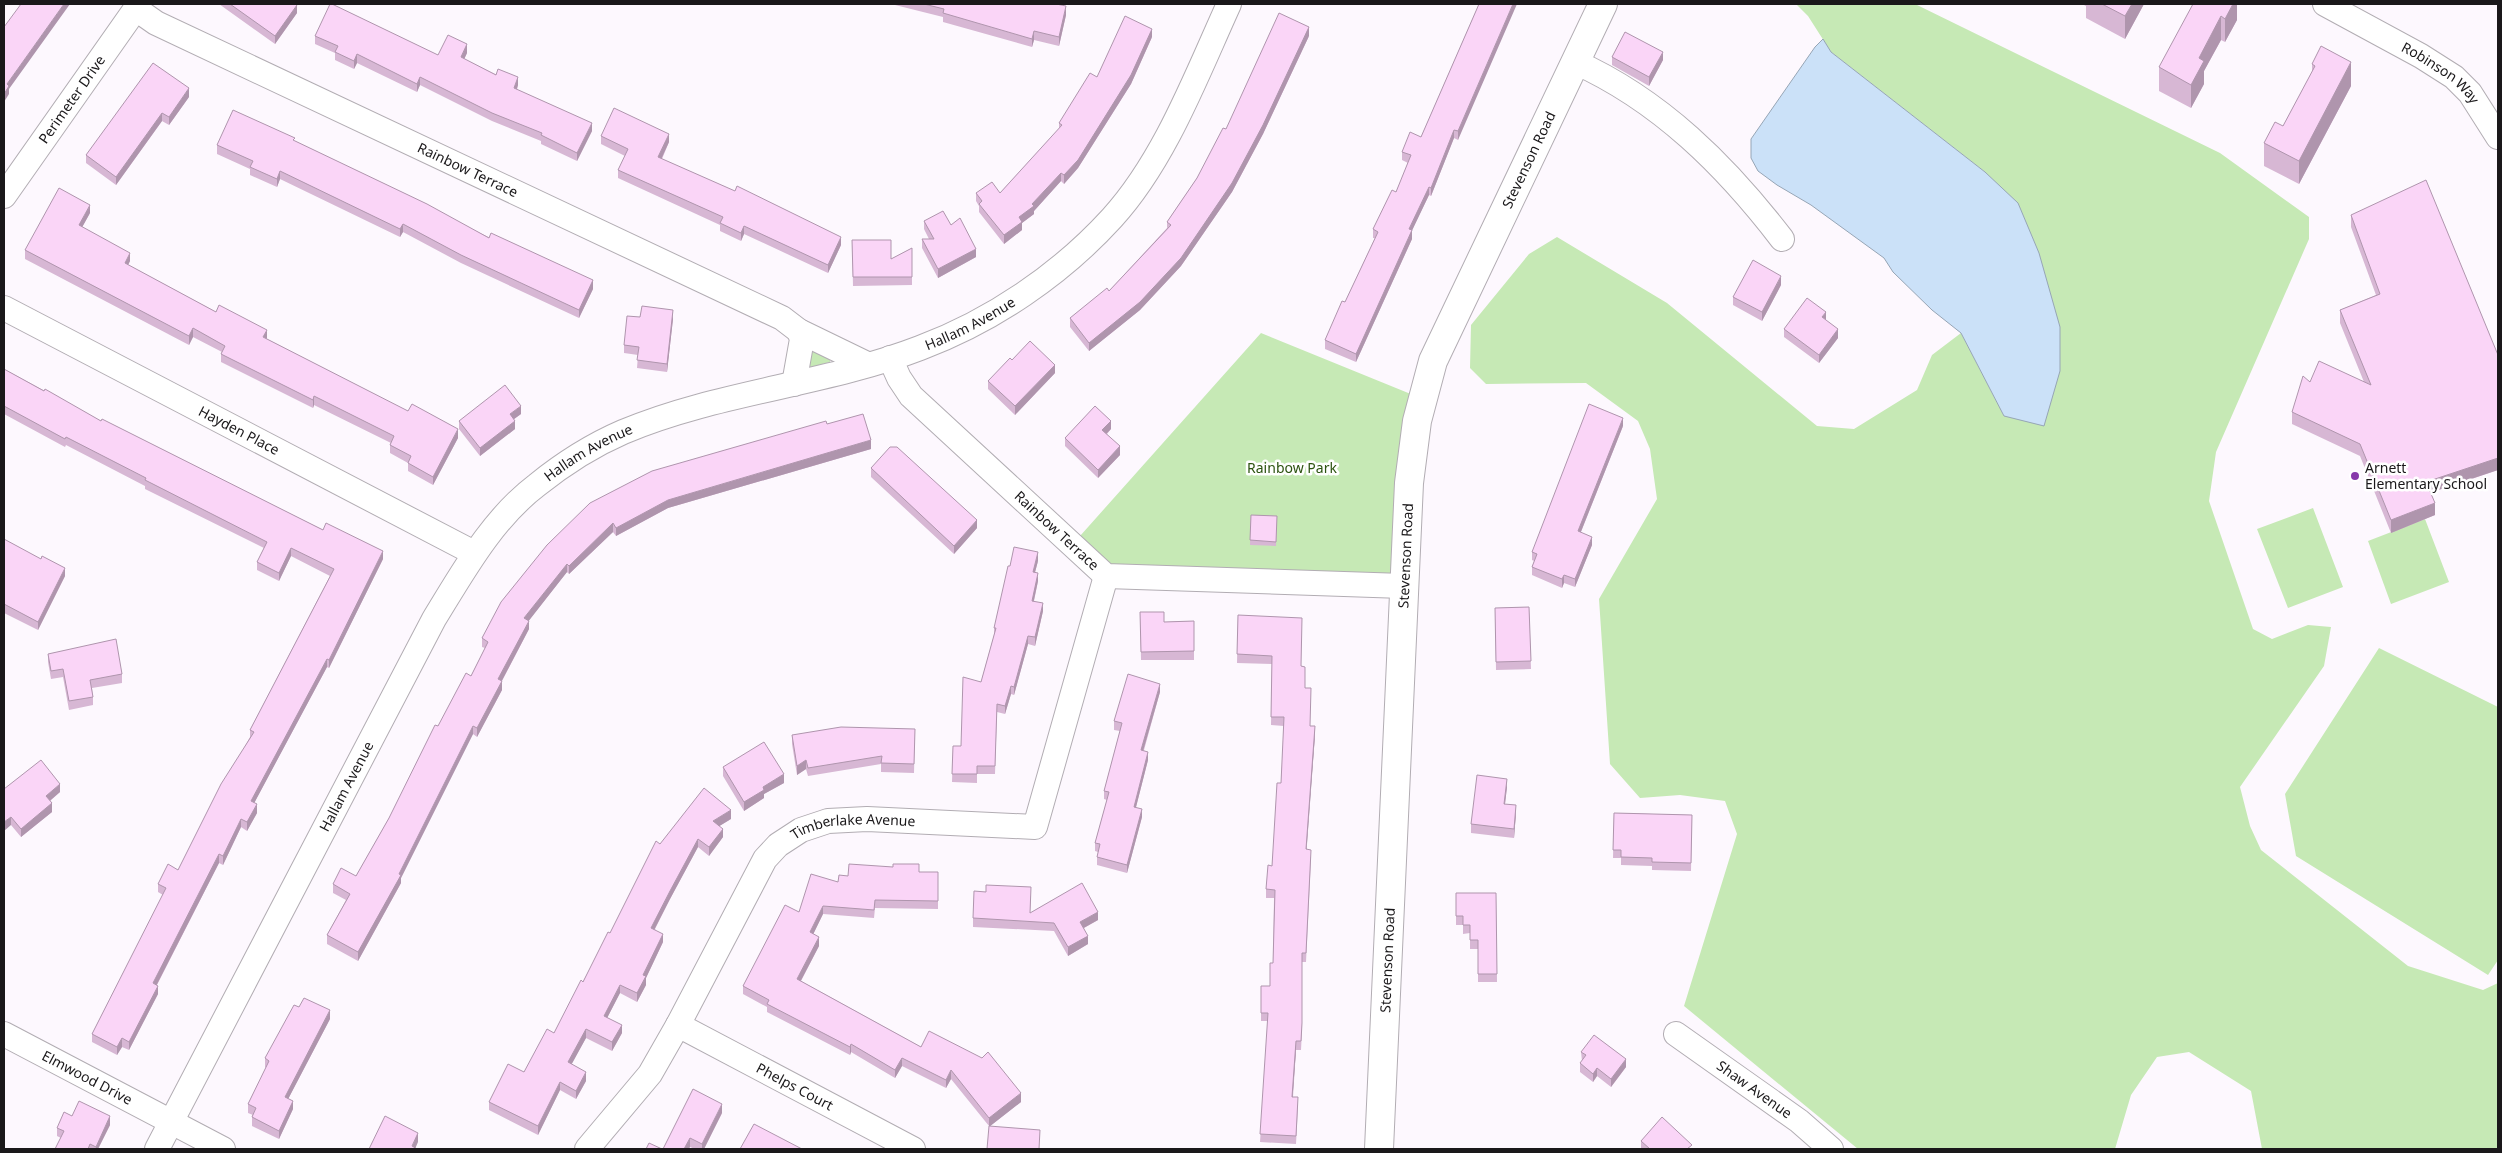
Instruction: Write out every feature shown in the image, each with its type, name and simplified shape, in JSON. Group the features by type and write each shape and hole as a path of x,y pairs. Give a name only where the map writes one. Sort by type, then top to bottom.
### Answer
{"main road":[{"name":"Stevenson Road","path":"1379,1149 1403,586 1409,483 1417,421 1433,361 1603,4"}],"street":[{"name":"Hallam Avenue","path":"157,1149 434,619 474,553 510,510 536,486 592,448 624,432 678,413 890,358 959,332 1005,307 1063,264 1113,216 1141,178 1174,124 1229,4"},
{"name":"Robinson Way","path":"2326,4 2454,77 2470,93 2498,137"},
{"name":"Rainbow Terrace","path":"137,6 156,23 764,310 867,364"},
{"name":"Perimeter Drive","path":"4,196 137,6"},
{"path":"1575,62 1592,69 1661,112 1707,152 1756,205 1782,239"},
{"name":"Hayden Place","path":"4,308 474,553"},
{"path":"794,384 802,339 800,330"},
{"name":"Rainbow Terrace","path":"890,358 899,378 911,396 1106,576 1403,586"},
{"name":"Timberlake Avenue","path":"587,1149 650,1074 678,1025 765,859 778,844 801,830 828,821 868,819 1035,827 1106,576"},
{"name":"Phelps Court","path":"678,1025 912,1149"},
{"name":"Elmwood Drive","path":"4,1034 223,1149"},
{"name":"Shaw Avenue","path":"1676,1034 1799,1121 1831,1149"}],"green space":[{"path":"1796,4 1915,4 2220,153 2309,217 2309,239 2216,452 2209,501 2253,629 2272,639 2308,625 2331,627 2324,666 2240,787 2250,826 2261,850 2408,966 2483,990 2498,983 2498,1149 2262,1149 2251,1091 2189,1052 2157,1057 2131,1095 2115,1149 1858,1149 1684,1006 1737,834 1725,801 1680,795 1640,798 1610,764 1599,599 1657,499 1650,449 1638,421 1586,383 1486,384 1470,368 1471,325 1529,254 1557,237 1667,303 1817,426 1854,429 1917,390 1932,355 1961,333 2004,416 1985,172 1831,52 1808,16"},
{"name":"Rainbow Park","path":"1261,333 1423,399 1403,586 1106,576 1072,545"},
{"path":"807,348 830,359 830,362 808,368"},
{"path":"2313,508 2343,587 2288,608 2257,529"},
{"path":"2425,519 2449,582 2391,604 2368,541"},
{"path":"2379,648 2498,707 2498,960 2488,975 2296,856 2285,794"}],"water":[{"path":"1823,39 1831,52 1985,172 2018,203 2039,253 2060,327 2060,371 2044,426 2004,416 1961,333 1932,310 1893,272 1884,258 1811,205 1777,185 1758,171 1751,158 1751,139 1815,47"}],"building":[{"path":"21,4 64,4 7,84 9,86 4,94 4,27"},
{"path":"230,4 295,4 297,5 275,36"},
{"path":"330,4 438,55 448,35 467,44 461,57 496,75 498,69 518,77 514,88 592,123 577,153 541,135 542,133 492,113 420,77 417,84 357,54 354,61 335,52 338,46 315,36"},
{"path":"924,4 1056,4 1066,6 1059,37 1034,31 1032,39 943,13 944,9"},
{"path":"1479,4 1513,4 1458,131 1454,130 1431,188 1429,187 1409,229 1412,230 1356,354 1325,340 1342,301 1345,302 1378,232 1373,229 1392,190 1396,192 1411,155 1402,152 1410,132 1421,137"},
{"path":"2102,4 2132,4 2125,16"},
{"path":"2193,4 2233,4 2225,19 2221,16 2199,58 2204,61 2191,85 2159,67"},
{"path":"1279,13 1309,27 1263,125 1232,183 1181,258 1140,302 1089,343 1070,318 1107,288 1109,291 1171,225 1167,222 1197,178 1223,128 1226,129"},
{"path":"1125,16 1152,29 1131,75 1078,160 1064,175 1061,173 1032,204 1034,206 1019,217 1022,222 1004,235 979,204 982,201 976,193 992,182 1000,193 1062,125 1059,123 1090,73 1097,77"},
{"path":"1625,32 1663,52 1649,77 1612,57"},
{"path":"2321,46 2351,62 2299,161 2264,143 2275,122 2283,126 2315,66 2312,64"},
{"path":"153,63 189,88 169,117 162,113 116,177 86,155"},
{"path":"614,108 669,134 658,157 735,191 737,186 841,237 828,265 744,226 741,233 720,223 723,217 618,170 628,149 601,136"},
{"path":"233,110 295,138 293,140 427,204 489,238 491,233 593,280 579,310 461,255 403,224 400,229 280,171 277,179 250,167 253,161 217,145"},
{"name":"Arnett Elementary School","path":"2426,180 2498,355 2498,458 2426,482 2435,503 2391,520 2360,444 2292,412 2303,376 2310,382 2319,361 2371,385 2340,310 2380,294 2351,215"},
{"path":"59,188 90,205 79,225 130,253 125,263 216,312 219,305 267,330 263,337 408,411 412,404 458,429 433,477 408,463 411,456 390,445 394,436 314,396 313,400 221,354 225,346 193,328 189,336 25,250"},
{"path":"943,211 951,225 960,218 976,249 938,269 922,239 934,239 924,221"},
{"path":"852,240 891,240 891,259 912,248 912,277 853,277"},
{"path":"1753,260 1781,276 1762,312 1733,297"},
{"path":"1807,298 1826,312 1822,317 1838,329 1819,355 1784,329"},
{"path":"642,306 673,310 667,364 637,360 639,347 624,345 627,316 640,317"},
{"path":"1030,341 1055,365 1015,406 988,381"},
{"path":"4,369 44,391 45,389 101,421 102,419 323,530 326,523 383,551 329,660 327,659 251,801 257,804 247,822 241,819 223,856 219,854 153,983 158,986 129,1042 122,1038 117,1047 92,1034 166,888 158,884 168,864 178,870 221,784 254,732 250,730 334,569 291,548 279,573 257,562 267,542 4,406"},
{"path":"505,385 521,406 510,414 515,421 480,448 459,421"},
{"path":"1589,404 1623,418 1578,531 1592,537 1575,579 1564,575 1562,579 1532,567 1537,554 1532,552"},
{"path":"1095,406 1111,421 1102,430 1120,446 1098,470 1065,438"},
{"path":"863,414 871,440 668,500 616,528 613,523 569,566 567,564 524,618 529,621 498,679 502,681 477,728 473,726 399,874 401,875 358,952 327,935 350,894 333,884 341,868 356,876 389,818 435,725 438,726 466,673 471,676 488,642 482,638 501,602 547,545 590,503 652,471 826,421 827,424"},
{"path":"890,447 897,447 977,520 954,546 871,468"},
{"path":"1251,515 1277,516 1276,542 1250,540"},
{"path":"4,539 41,559 42,556 65,568 38,622 4,604"},
{"path":"1014,547 1038,552 1033,572 1038,573 1032,601 1043,603 1035,637 1028,636 1014,687 1011,686 1005,706 997,704 995,766 977,766 977,774 952,774 953,746 961,746 963,677 981,682 996,628 994,628"},
{"path":"1529,607 1531,661 1496,662 1495,608"},
{"path":"1140,612 1164,612 1164,622 1194,621 1194,651 1141,652"},
{"path":"1238,615 1302,618 1301,666 1305,667 1305,688 1311,688 1310,726 1315,726 1306,849 1311,850 1306,953 1302,953 1301,1041 1296,1041 1292,1097 1298,1097 1296,1136 1260,1134 1268,1013 1261,1013 1261,986 1270,986 1270,963 1273,963 1275,890 1266,889 1268,865 1272,866 1277,783 1281,783 1284,717 1271,717 1272,656 1237,654"},
{"path":"116,639 122,674 90,680 93,697 69,701 63,669 51,671 48,654"},
{"path":"1128,674 1160,684 1141,750 1148,752 1134,807 1142,809 1127,865 1097,857 1100,844 1095,843 1109,792 1104,791 1122,723 1114,721"},
{"path":"841,727 915,729 914,764 881,763 882,756 808,768 806,760 797,766 792,735"},
{"path":"764,742 784,774 763,787 764,790 744,802 723,767"},
{"path":"41,760 60,784 46,796 52,803 21,829 11,817 4,822 4,789"},
{"path":"1477,775 1507,779 1504,804 1516,805 1514,829 1471,824"},
{"path":"704,788 731,810 713,821 723,829 709,847 698,839 670,891 651,928 663,934 643,975 646,976 637,993 620,985 604,1016 622,1025 612,1042 586,1029 568,1062 586,1072 576,1091 560,1082 538,1126 489,1102 508,1064 524,1072 547,1029 554,1033 581,980 583,982 608,932 610,933 656,841 660,844"},
{"path":"1614,813 1692,815 1691,863 1652,862 1652,858 1621,857 1621,850 1613,850"},
{"path":"849,864 893,867 893,864 919,864 919,872 938,872 938,901 875,900 874,910 823,906 810,932 819,937 797,979 921,1047 929,1031 982,1058 988,1052 1021,1093 989,1118 951,1070 946,1080 902,1058 895,1070 851,1044 850,1047 767,1004 769,1000 743,986 785,905 799,912 811,874 838,882 839,875 848,876"},
{"path":"1082,883 1098,912 1080,922 1088,936 1068,947 1054,923 973,918 974,891 986,892 986,885 1031,887 1030,913"},
{"path":"1456,893 1496,893 1497,974 1478,974 1478,940 1470,940 1470,925 1463,925 1463,916 1456,916"},
{"path":"304,998 330,1010 285,1097 293,1101 279,1131 252,1117 256,1108 248,1104 269,1061 265,1058 294,1005 299,1007"},
{"path":"1594,1035 1626,1059 1611,1079 1597,1068 1593,1074 1580,1063 1586,1055 1581,1052"},
{"path":"693,1089 722,1104 702,1144 690,1138 684,1149 663,1149"},
{"path":"79,1101 110,1116 96,1147 90,1144 88,1149 55,1149 64,1131 57,1128 64,1112 72,1116"},
{"path":"385,1116 418,1133 412,1146 417,1149 369,1149"},
{"path":"1662,1117 1692,1145 1687,1149 1650,1149 1641,1141"},
{"path":"754,1124 802,1149 740,1149"},
{"path":"989,1126 1040,1130 1039,1149 987,1149"},
{"path":"649,1143 662,1149 646,1149"}],"place":[{"name":"Arnett Elementary School","path":"2355,476"}]}
